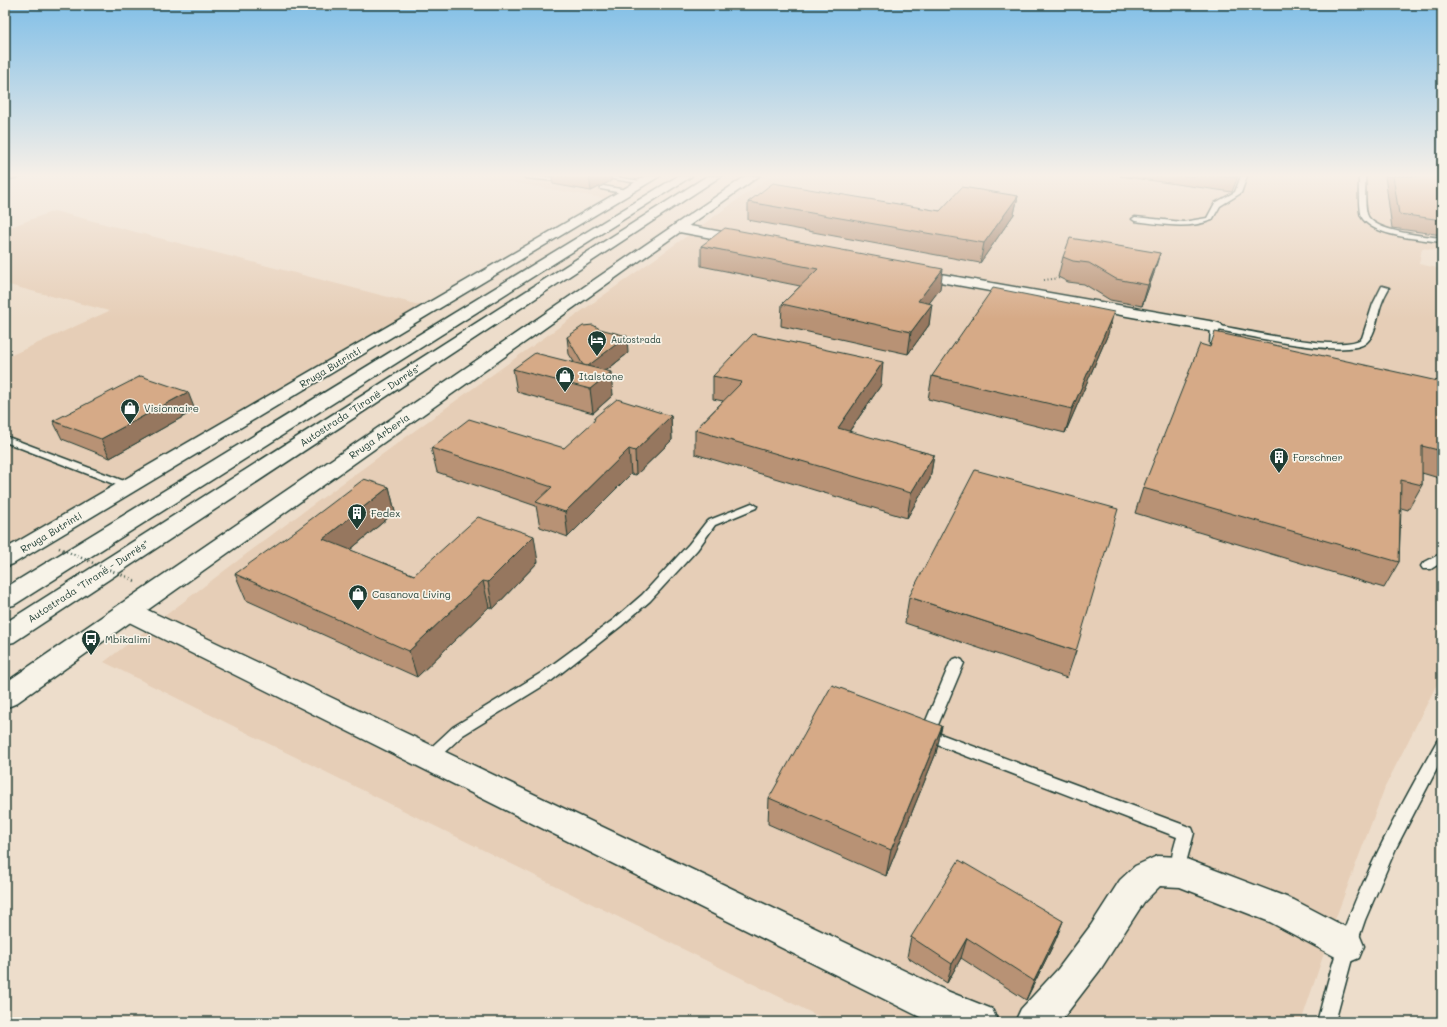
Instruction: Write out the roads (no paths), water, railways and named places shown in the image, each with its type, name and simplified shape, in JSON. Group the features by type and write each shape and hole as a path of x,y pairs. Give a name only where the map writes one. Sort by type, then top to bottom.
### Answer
{"main road":[{"name":"Rruga Butrinti","path":"5,559 573,224"},
{"path":"5,599 609,224"},
{"name":"Autostrada \"Tiranë - Durrës\"","path":"5,635 641,224"},
{"name":"Rruga Arberia","path":"5,697 685,224"},
{"path":"679,228 761,244"},
{"path":"897,270 1215,327"},
{"path":"128,611 939,1007 979,1022"},
{"path":"1034,1022 1046,1012 1104,936 1121,907 1139,884 1154,872 1168,870 1181,872 1282,912 1347,946"}],"lane":[{"path":"1375,224 1388,230 1442,240"},
{"path":"1227,351 1214,344 1215,327 1310,344 1342,346 1359,345 1365,340 1376,306 1385,288"},
{"path":"5,439 128,486"},
{"path":"429,758 458,731 546,677 617,623 646,598 693,547 711,523 752,506"},
{"path":"1427,566 1442,557"},
{"path":"957,663 927,735 1186,833 1179,859 1181,872"},
{"path":"1326,1022 1347,946 1405,811 1442,745"}],"place":[{"name":"Autostrada","path":"597,357"},
{"name":"Italstone","path":"565,393"},
{"name":"Visionnaire","path":"130,425"},
{"name":"Forschner","path":"1279,474"},
{"name":"Fedex","path":"357,530"},
{"name":"Casanova Living","path":"358,611"},
{"name":"Mbikalimi","path":"91,656"}]}
